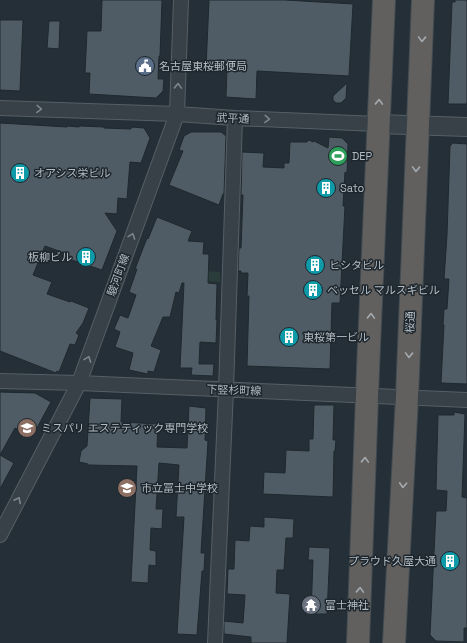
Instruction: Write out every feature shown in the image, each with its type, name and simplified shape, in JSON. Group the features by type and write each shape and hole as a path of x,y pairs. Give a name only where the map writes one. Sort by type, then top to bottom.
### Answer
{"highway":[{"path":"358,643 384,0"},
{"name":"桜通","path":"394,643 407,397 423,0"}],"street":[{"name":"駿河町線","path":"0,535 79,383 177,114 181,0"},
{"name":"武平通","path":"0,108 177,114 467,128"},
{"path":"215,643 226,390 235,118"},
{"name":"下竪杉町線","path":"0,381 79,383 467,400"}],"green space":[{"path":"185,270 220,272 220,282 184,280"}],"building":[{"path":"102,0 162,0 158,79 164,79 163,91 156,98 89,94 90,73 85,73 87,31 101,31"},
{"path":"209,0 285,0 353,4 349,76 257,71 256,99 226,97 227,69 206,68"},
{"path":"455,0 467,0 467,104 448,104 452,2 455,2"},
{"path":"0,20 23,20 20,91 0,90"},
{"path":"49,21 60,21 59,49 47,48"},
{"path":"347,83 346,98 341,103 336,103 333,100 333,96"},
{"path":"0,123 67,127 144,128 150,138 141,163 130,162 127,199 118,198 117,214 105,213 117,231 102,270 66,258 67,254 45,246 33,275 52,282 47,294 89,308 83,323 76,333 79,335 75,345 70,344 59,372 57,371 56,373 0,351"},
{"path":"191,132 221,132 226,136 224,194 219,205 169,185 183,151 179,150 184,136"},
{"path":"329,137 342,138 348,144 347,173 345,172 343,206 345,206 340,303 332,303 330,369 247,366 249,296 247,296 248,273 241,273 241,271 238,271 239,248 241,248 243,195 241,195 242,152 264,153 263,167 284,168 284,163 289,163 290,142 307,142 309,140 328,148"},
{"path":"453,143 467,144 467,384 441,383 444,309 447,309 449,279 444,279 450,146"},
{"path":"157,217 192,231 188,241 204,242 203,254 209,254 208,283 217,284 216,343 200,342 199,364 214,364 213,376 191,375 192,368 180,368 184,283 182,283 179,293 176,292 170,317 163,317 151,346 161,350 154,372 148,371 148,374 129,370 133,353 115,347 120,332 114,329 120,315 128,318 136,295 129,292 137,269 135,269"},
{"path":"0,392 35,393 51,402 32,437 15,428 0,455"},
{"path":"90,398 122,399 121,422 158,424 157,447 187,448 189,406 206,408 205,440 208,441 201,553 205,553 204,571 202,571 197,635 177,634 184,517 176,517 179,465 159,463 156,509 163,509 162,529 151,528 150,550 156,551 156,566 149,565 148,583 131,582 137,466 88,465 79,462 81,451 87,446"},
{"path":"314,405 334,405 333,440 336,440 334,451 333,497 263,494 264,472 285,473 286,450 309,451 309,439 313,439"},
{"path":"454,412 465,414 462,497 467,498 467,628 464,628 464,642 436,641 430,635 436,511 446,511 447,491 436,490 438,415 454,415"},
{"path":"0,455 14,463 0,489"},
{"path":"264,517 294,519 293,538 286,538 284,570 277,570 276,593 290,594 287,643 251,643 251,637 224,634 224,621 243,623 245,595 227,594 228,569 234,569 235,540 249,541 250,526 264,527"},
{"path":"309,547 330,548 327,614 311,614 313,560 308,560"}],"place":[{"name":"名古屋東桜郵便局","path":"145,66"},
{"name":"DEP","path":"338,156"},
{"name":"オアシス栄ビル","path":"20,173"},
{"name":"Sato","path":"326,188"},
{"name":"板柳ビル","path":"86,257"},
{"name":"ヒシタビル","path":"315,265"},
{"name":"ベッセル マルスギビル","path":"313,290"},
{"name":"東桜第一ビル","path":"289,337"},
{"name":"ミスパリ エステティック専門学校","path":"27,428"},
{"name":"市立冨士中学校","path":"127,488"},
{"name":"プラウド久屋大通","path":"450,561"},
{"name":"富士神社","path":"311,605"}]}
